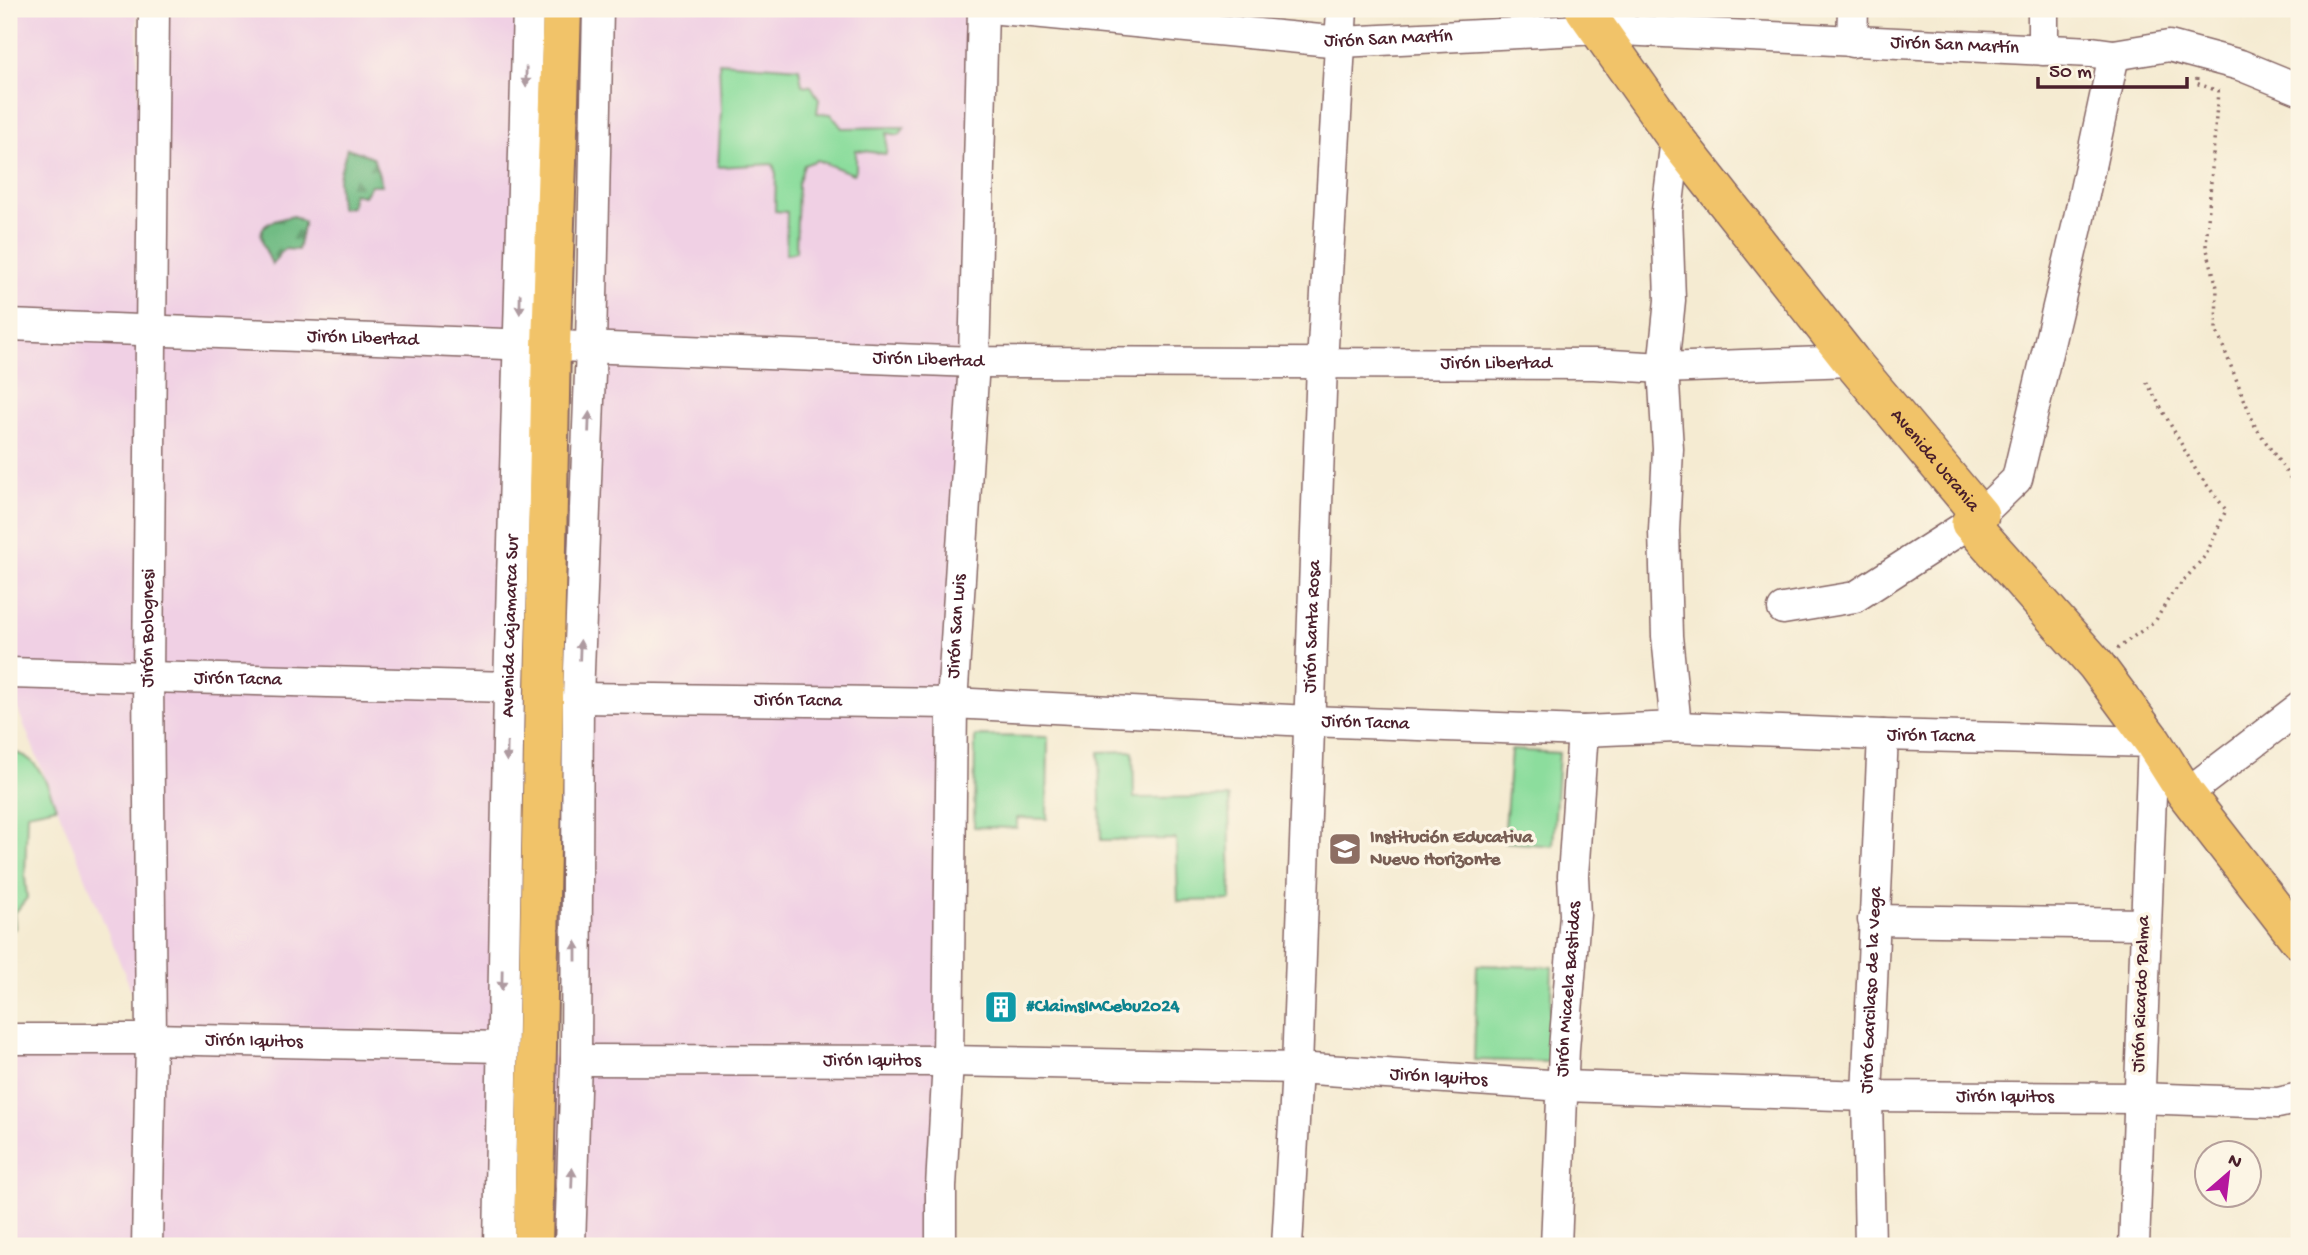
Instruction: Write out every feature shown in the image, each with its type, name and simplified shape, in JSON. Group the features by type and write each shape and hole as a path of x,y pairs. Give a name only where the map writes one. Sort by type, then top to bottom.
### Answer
{"highway":[{"path":"533,1246 535,346 562,9"}],"main road":[{"name":"Avenida Ucrania","path":"1592,19 1676,139 1975,519 2096,665 2153,742 2186,794 2299,940"}],"street":[{"name":"Jirón Bolognesi","path":"147,1246 151,1039 148,677 155,9"},
{"name":"Avenida Cajamarca Sur","path":"499,1246 509,687 535,346 528,9"},
{"path":"570,1246 576,1060 578,698 592,346 598,9"},
{"name":"Jirón San Luis","path":"941,1246 941,1187 948,1062 952,702 974,362 983,9"},
{"name":"Jirón San Martín","path":"1000,9 1341,42 1592,19 1665,20 1852,42 2114,55 2169,46 2240,65 2299,89"},
{"name":"Jirón Santa Rosa","path":"1287,1246 1297,1068 1322,364 1342,9"},
{"path":"1852,42 1853,9"},
{"path":"2042,9 2043,50"},
{"path":"1783,609 1855,597 1975,519 2017,479 2077,227 2114,55"},
{"path":"1676,139 1667,211 1670,300 1664,368 1668,449 1664,531 1667,636 1676,727"},
{"name":"Jirón Libertad","path":"9,326 974,362 1594,364 1664,368 1851,361"},
{"name":"Jirón Tacna","path":"9,673 509,687"},
{"name":"Jirón Tacna","path":"578,698 952,702 1309,721 1583,731 1676,727 2153,742"},
{"path":"2186,794 2299,708"},
{"name":"Jirón Micaela Bastidas","path":"1556,1246 1564,1049 1575,915 1573,876 1583,731"},
{"name":"Jirón Garcilaso de la Vega","path":"1870,1246 1867,1096 1883,735"},
{"name":"Jirón Ricardo Palma","path":"2134,1246 2153,742"},
{"path":"1873,920 2145,924"},
{"name":"Jirón Iquitos","path":"9,1039 151,1039 501,1047"},
{"name":"Jirón Iquitos","path":"576,1060 948,1062 1297,1068 1564,1086 1867,1096 2138,1098 2278,1103 2299,1098"}],"path":[{"path":"2203,55 2196,83 2218,91 2206,246 2217,287 2216,329 2255,426 2299,491"},
{"path":"2096,665 2156,620 2171,595 2206,555 2226,510 2197,472 2146,382"}],"shaded area":[{"path":"9,9 137,9 150,985 157,9 527,9 501,1047 575,1059 602,9 973,9 938,1246 9,1246 9,1041 151,1039 9,688"}],"green space":[{"path":"719,62 799,68 802,85 811,86 819,99 817,113 831,114 842,128 905,127 899,135 887,133 886,154 856,150 856,170 853,174 817,160 804,165 798,184 796,252 786,254 787,212 775,211 776,174 773,164 718,167 721,111"},
{"path":"347,148 373,157 382,185 371,185 364,196 353,193 352,207 340,208 338,180"},
{"path":"293,216 304,222 298,250 284,249 272,264 263,244 262,231 271,222"},
{"path":"975,736 1048,737 1047,819 1017,818 1017,828 974,827"},
{"path":"1511,750 1559,753 1553,846 1504,842"},
{"path":"1133,751 1134,798 1229,797 1231,900 1178,901 1176,839 1101,840 1099,752"},
{"path":"9,752 27,758 40,771 56,807 27,813 27,898 14,914 15,928 9,933"},
{"path":"1477,965 1552,967 1549,1062 1474,1060"}],"place":[{"name":"Institución Educativa Nuevo Horizonte","path":"1345,849"},
{"name":"#ClaimsIMCebu2024","path":"1001,1007"}]}
